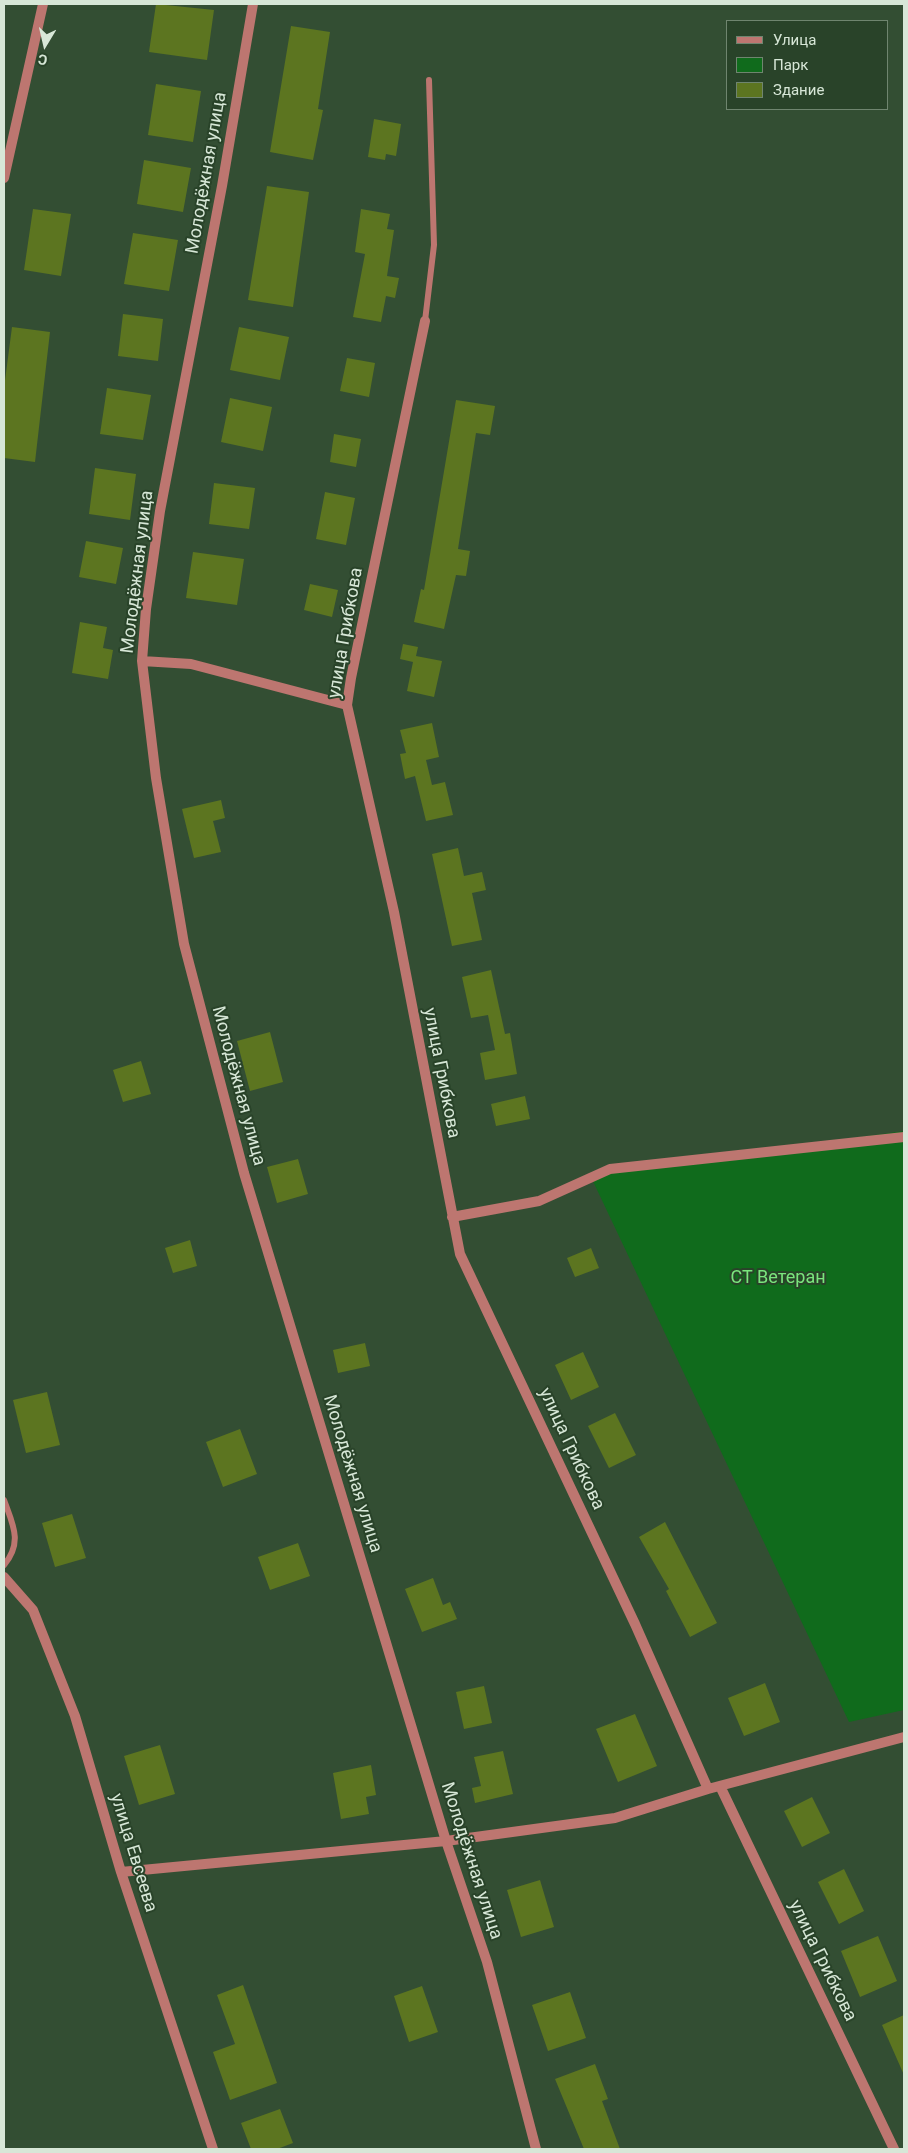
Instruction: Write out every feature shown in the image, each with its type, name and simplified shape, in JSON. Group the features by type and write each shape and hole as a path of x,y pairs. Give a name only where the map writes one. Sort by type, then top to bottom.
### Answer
{"street":[{"path":"4,178 44,4"},
{"name":"Молодёжная улица","path":"253,4 222,186 160,511 146,609 142,661 156,778 184,944 244,1173 446,1841 486,1962 536,2149"},
{"name":"улица Грибкова","path":"425,321 351,678 348,705 394,912 460,1254 636,1624 708,1789"},
{"path":"142,661 191,664 348,705"},
{"path":"452,1217 539,1201 610,1169 904,1137"},
{"name":"улица Евсеева","path":"4,1577 33,1610 74,1716 121,1872 212,2149"},
{"path":"121,1872 446,1841 615,1818 708,1789 904,1737"},
{"name":"улица Грибкова","path":"720,1786 894,2149"}],"lane":[{"path":"425,321 434,245 429,80"},
{"path":"4,1500 14,1526 15,1542 12,1554 4,1565"}],"green space":[{"name":"СТ Ветеран","path":"904,1131 904,1710 849,1722 590,1175"}],"building":[{"path":"156,4 214,10 207,60 149,52"},
{"path":"291,26 330,32 318,109 323,110 313,160 270,152"},
{"path":"156,84 201,91 193,142 148,135"},
{"path":"374,119 401,124 396,156 386,154 385,160 368,157"},
{"path":"144,160 191,168 183,212 137,204"},
{"path":"267,186 309,192 293,307 248,300"},
{"path":"33,209 71,214 61,276 24,270"},
{"path":"361,209 390,214 387,229 394,230 387,276 399,278 395,298 386,296 381,322 353,317 365,254 355,252"},
{"path":"133,233 178,240 169,291 124,284"},
{"path":"123,314 163,319 158,361 118,356"},
{"path":"12,327 50,332 35,462 4,458 4,388"},
{"path":"239,327 289,337 280,380 230,370"},
{"path":"347,358 375,363 369,397 340,391"},
{"path":"107,388 151,395 143,440 100,434"},
{"path":"230,398 272,407 263,451 221,442"},
{"path":"456,400 495,406 490,435 476,433 458,549 470,551 466,576 456,575 444,629 414,622 421,589 424,590"},
{"path":"334,434 361,439 356,467 330,462"},
{"path":"95,468 136,474 130,520 89,514"},
{"path":"214,483 255,488 249,529 209,524"},
{"path":"325,492 355,498 346,545 316,539"},
{"path":"86,541 123,548 116,584 79,577"},
{"path":"193,552 244,559 237,605 186,598"},
{"path":"310,584 338,590 332,617 304,610"},
{"path":"80,622 107,627 103,648 113,650 108,679 72,673"},
{"path":"403,644 418,647 416,656 442,661 434,697 407,691 413,662 400,659"},
{"path":"432,723 439,757 426,760 432,785 445,782 453,815 426,821 415,776 405,779 400,754 406,753 400,730"},
{"path":"221,800 225,818 213,821 221,852 194,858 182,809"},
{"path":"458,848 464,876 482,872 486,890 472,893 482,940 452,946 432,854"},
{"path":"491,970 505,1034 510,1033 517,1074 485,1080 480,1053 495,1050 488,1015 471,1018 462,977"},
{"path":"270,1032 283,1082 250,1091 237,1041"},
{"path":"141,1061 151,1094 123,1102 113,1070"},
{"path":"525,1096 530,1119 496,1126 491,1104"},
{"path":"298,1159 308,1194 277,1203 267,1167"},
{"path":"190,1240 197,1266 173,1273 165,1248"},
{"path":"591,1248 599,1268 575,1277 567,1258"},
{"path":"365,1343 370,1366 338,1373 333,1350"},
{"path":"583,1352 599,1387 571,1400 555,1365"},
{"path":"47,1392 60,1445 26,1453 13,1400"},
{"path":"615,1413 636,1455 609,1468 588,1426"},
{"path":"240,1429 257,1474 223,1487 206,1442"},
{"path":"72,1514 86,1558 55,1567 42,1523"},
{"path":"665,1522 717,1623 690,1637 666,1591 669,1589 639,1537"},
{"path":"298,1543 310,1576 270,1590 258,1557"},
{"path":"433,1578 443,1605 450,1602 457,1619 422,1632 405,1589"},
{"path":"765,1683 780,1722 744,1736 728,1698"},
{"path":"484,1686 492,1723 464,1729 456,1692"},
{"path":"635,1714 657,1766 618,1782 596,1729"},
{"path":"160,1745 175,1794 139,1805 124,1756"},
{"path":"503,1751 513,1794 475,1803 472,1788 481,1786 474,1757"},
{"path":"371,1765 376,1795 366,1797 369,1814 341,1819 333,1773"},
{"path":"812,1797 830,1833 802,1847 784,1811"},
{"path":"844,1869 864,1911 839,1924 818,1882"},
{"path":"540,1880 554,1927 521,1937 507,1890"},
{"path":"878,1936 897,1981 860,1997 841,1951"},
{"path":"243,1985 277,2083 230,2100 213,2052 235,2044 217,1995"},
{"path":"422,1986 438,2032 409,2042 394,1996"},
{"path":"570,1992 586,2038 548,2051 532,2005"},
{"path":"904,2015 904,2075 882,2025"},
{"path":"595,2064 608,2099 602,2101 620,2149 584,2149 555,2079"},
{"path":"280,2109 293,2143 277,2149 251,2149 241,2123"}]}
